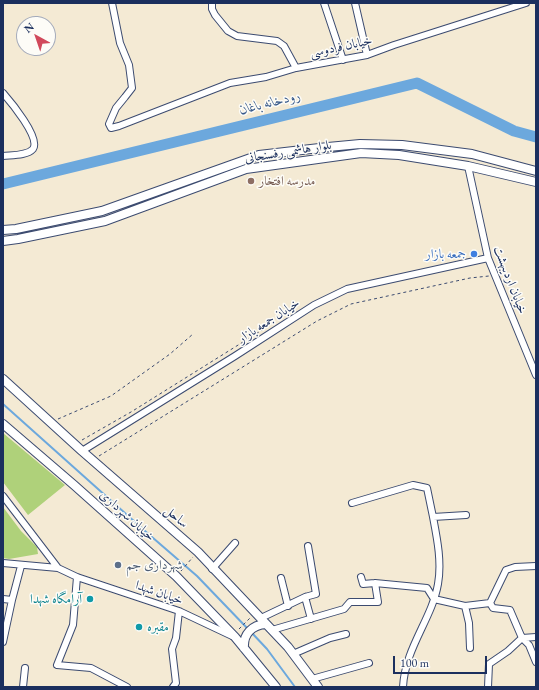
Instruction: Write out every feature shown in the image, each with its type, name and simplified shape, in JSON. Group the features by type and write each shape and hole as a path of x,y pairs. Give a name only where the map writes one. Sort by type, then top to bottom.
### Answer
{"main road":[{"path":"360,144 361,153"},
{"name":"بلوار هاشمی رفسنجانی","path":"3,230 16,229 102,211 259,155 360,144 402,145 472,154 536,171"},
{"name":"بلوار هاشمی رفسنجانی","path":"3,241 105,221 246,169 361,153 399,155 468,166 536,182"},
{"path":"16,229 18,239"},
{"name":"ساحل","path":"3,380 198,552 212,569 272,630 293,654 318,687"},
{"name":"خیابان شهرداری","path":"3,424 176,576 234,636 276,687"},
{"path":"244,648 245,639 249,631 257,625 261,618"}],"street":[{"path":"112,3 120,43 128,65 132,88 116,108 109,124 111,128 230,84 266,77 296,68"},
{"name":"خیابان فردوسی","path":"212,3 212,9 215,15 228,31 237,36 277,42 284,46 296,68 367,55 526,3"},
{"path":"324,3 343,60"},
{"path":"356,3 367,55"},
{"path":"3,93 17,108 26,123 34,146 32,150 26,153 3,156"},
{"name":"خیابان اردیبهشت","path":"468,166 488,258 536,375"},
{"name":"خیابان جمعه بازار","path":"82,451 314,305 328,298 347,289 488,258"},
{"path":"352,503 413,485 427,488 439,556 438,583 434,598 412,649 404,673 404,687"},
{"path":"3,496 58,568"},
{"path":"433,517 466,515"},
{"path":"212,569 235,543"},
{"path":"261,618 305,597 316,594 308,546"},
{"name":"خیابان شهدا","path":"3,563 21,566 58,568 77,577 179,611 234,636"},
{"path":"3,642 5,621 21,566"},
{"path":"490,603 506,570 515,567 536,566"},
{"path":"77,577 73,625 57,664 91,668 127,687"},
{"path":"361,577 363,584 375,583 427,588 434,598 465,606 490,603"},
{"path":"281,578 288,606"},
{"path":"272,630 344,609 350,602 378,602 375,583"},
{"path":"305,597 311,619"},
{"path":"3,599 12,600"},
{"path":"490,603 493,608 510,610 522,638 528,645 536,662"},
{"path":"465,606 469,623 470,648"},
{"path":"173,687 176,683 172,649 176,638 179,611"},
{"path":"293,654 330,638 346,634"},
{"path":"488,687 490,664 508,651 522,638 536,637"},
{"path":"312,679 369,663"},
{"path":"23,687 25,668"}],"path":[{"path":"92,460 317,321 351,304 470,278 495,275"},
{"path":"50,422 110,396 170,354 192,334"},
{"path":"176,576 198,552"},
{"path":"234,636 261,618"}],"green space":[{"path":"3,433 65,485 28,515 3,482"},
{"path":"3,507 21,531 37,547 38,554 9,559 3,558"}],"waterway":[{"name":"رودخانه باغان","path":"3,184 417,83 514,131 536,137"},
{"path":"3,404 197,576 248,629"},
{"path":"251,632 267,649 295,687"}],"place":[{"name":"مدرسه افتخار","path":"251,181"},
{"name":"جمعه بازار","path":"474,254"},
{"name":"شهرداری جم","path":"118,565"},
{"name":"آرامگاه شهدا","path":"90,599"},
{"name":"مقبره","path":"139,627"}]}
